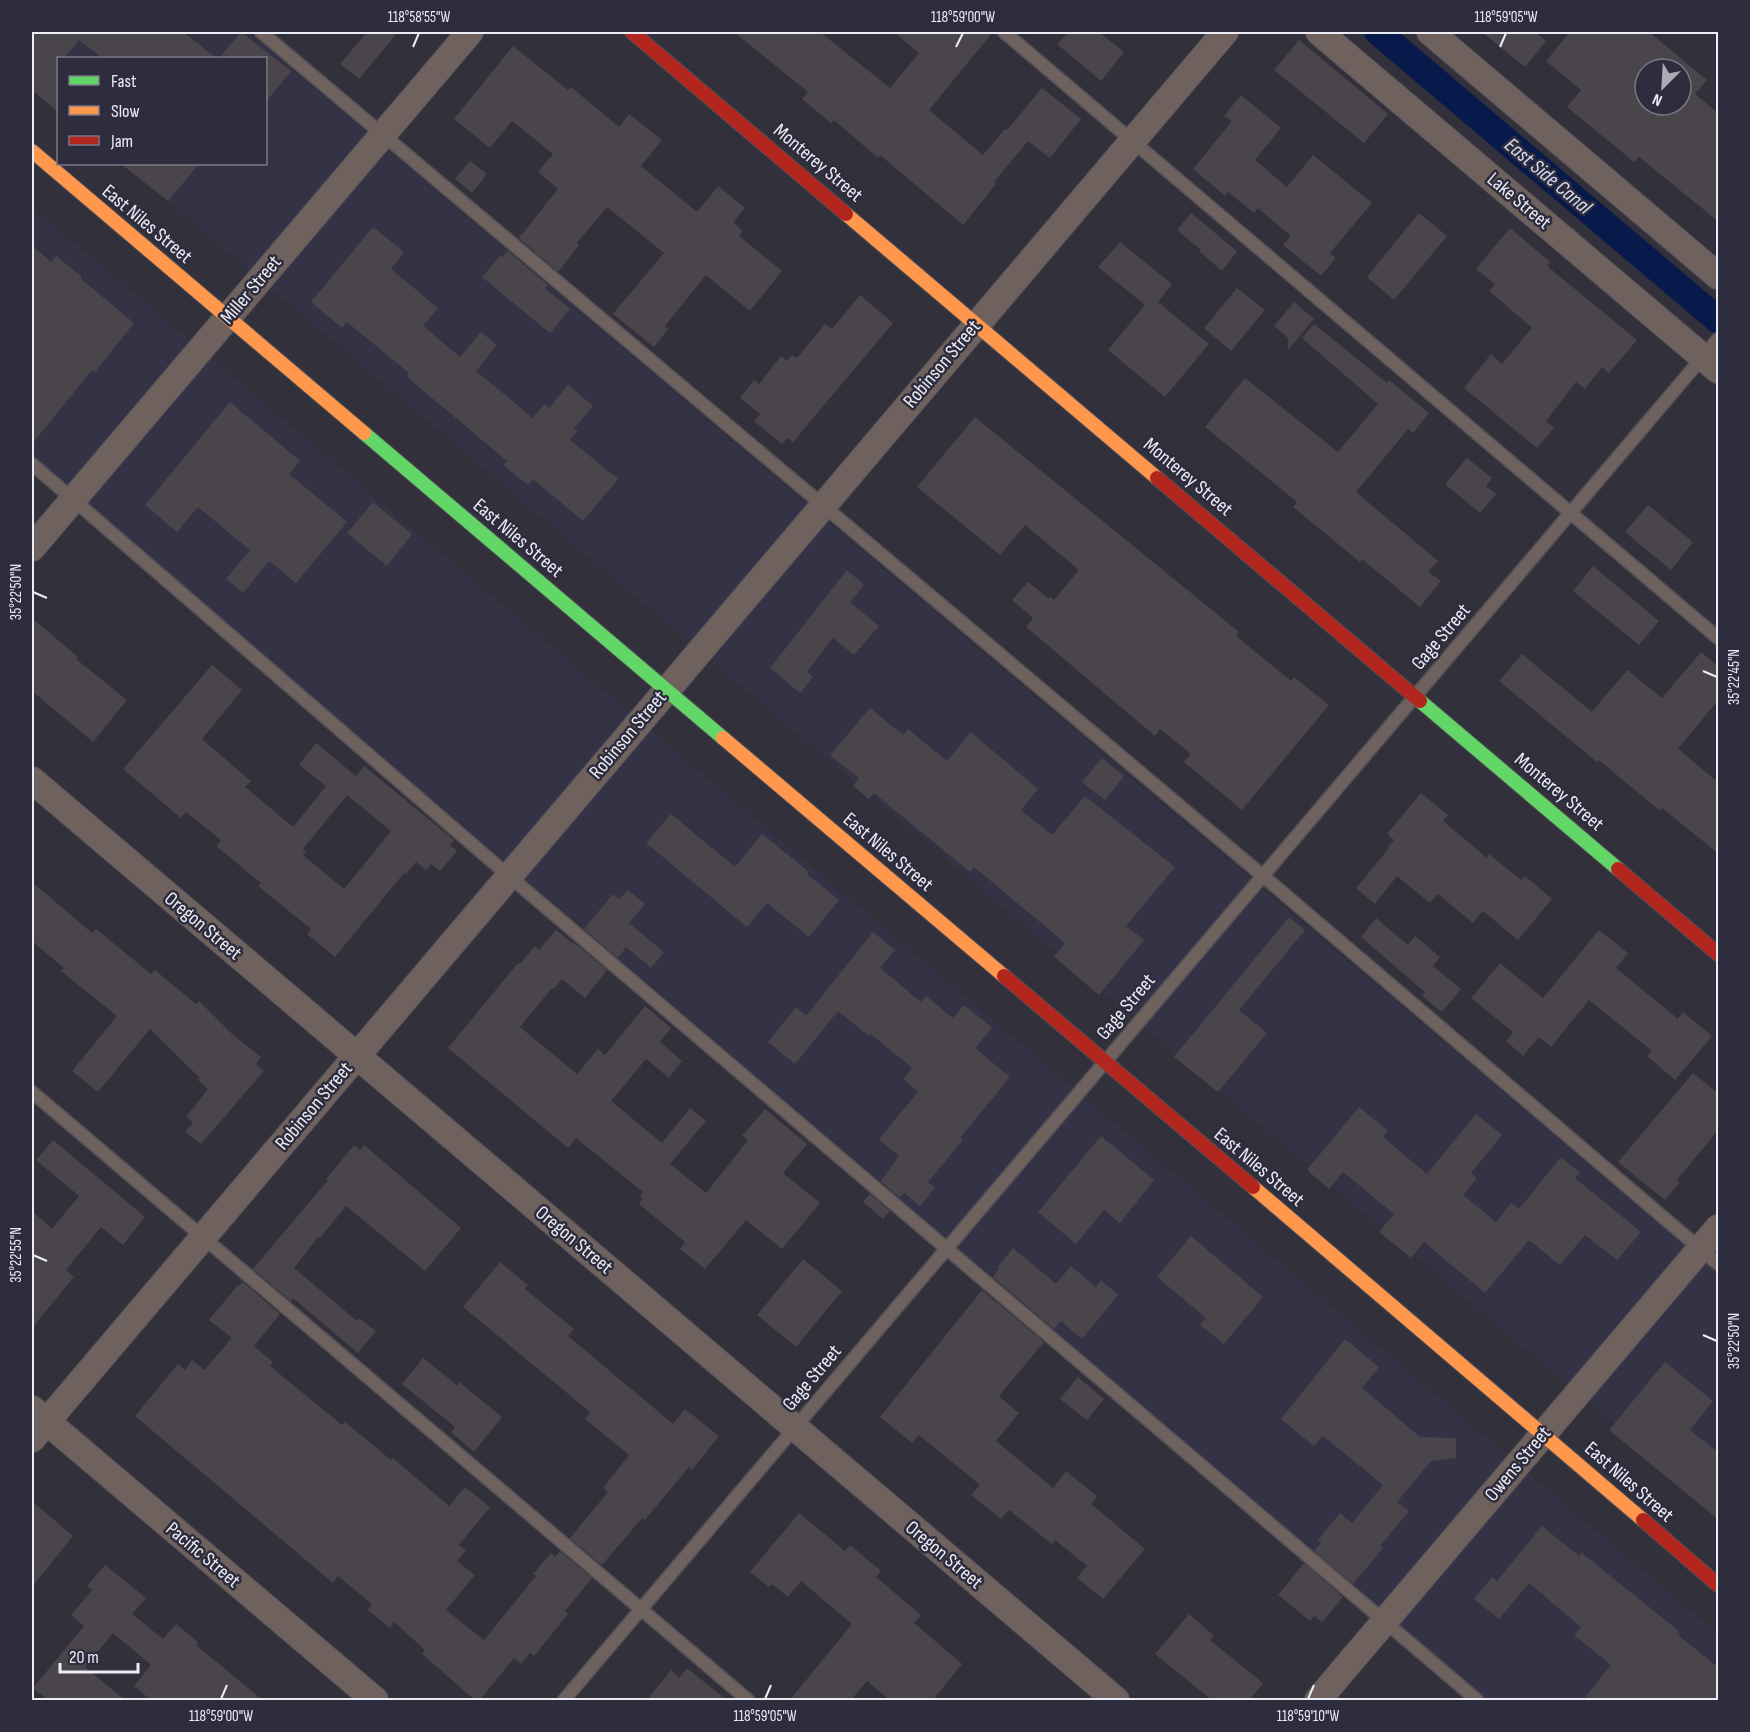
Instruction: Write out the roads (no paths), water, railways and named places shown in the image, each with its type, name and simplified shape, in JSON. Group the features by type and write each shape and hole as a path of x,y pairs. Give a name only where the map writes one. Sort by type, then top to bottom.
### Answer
{"main road":[{"name":"Monterey Street","path":"632,32 1719,954"},
{"name":"East Niles Street","path":"32,151 1719,1585"}],"street":[{"name":"Miller Street","path":"32,548 470,32"},
{"name":"Robinson Street","path":"36,1423 202,1237 1225,32"},
{"name":"Lake Street","path":"1319,32 1713,356"},
{"path":"1430,32 1719,276"},
{"name":"Oregon Street","path":"32,780 1116,1701"},
{"name":"Owens Street","path":"1318,1701 1544,1434 1710,1257 1719,1228"},
{"name":"Pacific Street","path":"36,1423 375,1701"}],"lane":[{"path":"261,32 1263,876 1710,1257"},
{"path":"1004,32 1719,638"},
{"name":"Gage Street","path":"564,1701 1571,513 1713,356"},
{"path":"32,464 509,876 1477,1701"},
{"path":"32,1092 748,1701"}],"waterway":[{"name":"East Side Canal","path":"1378,32 1718,320"}]}
